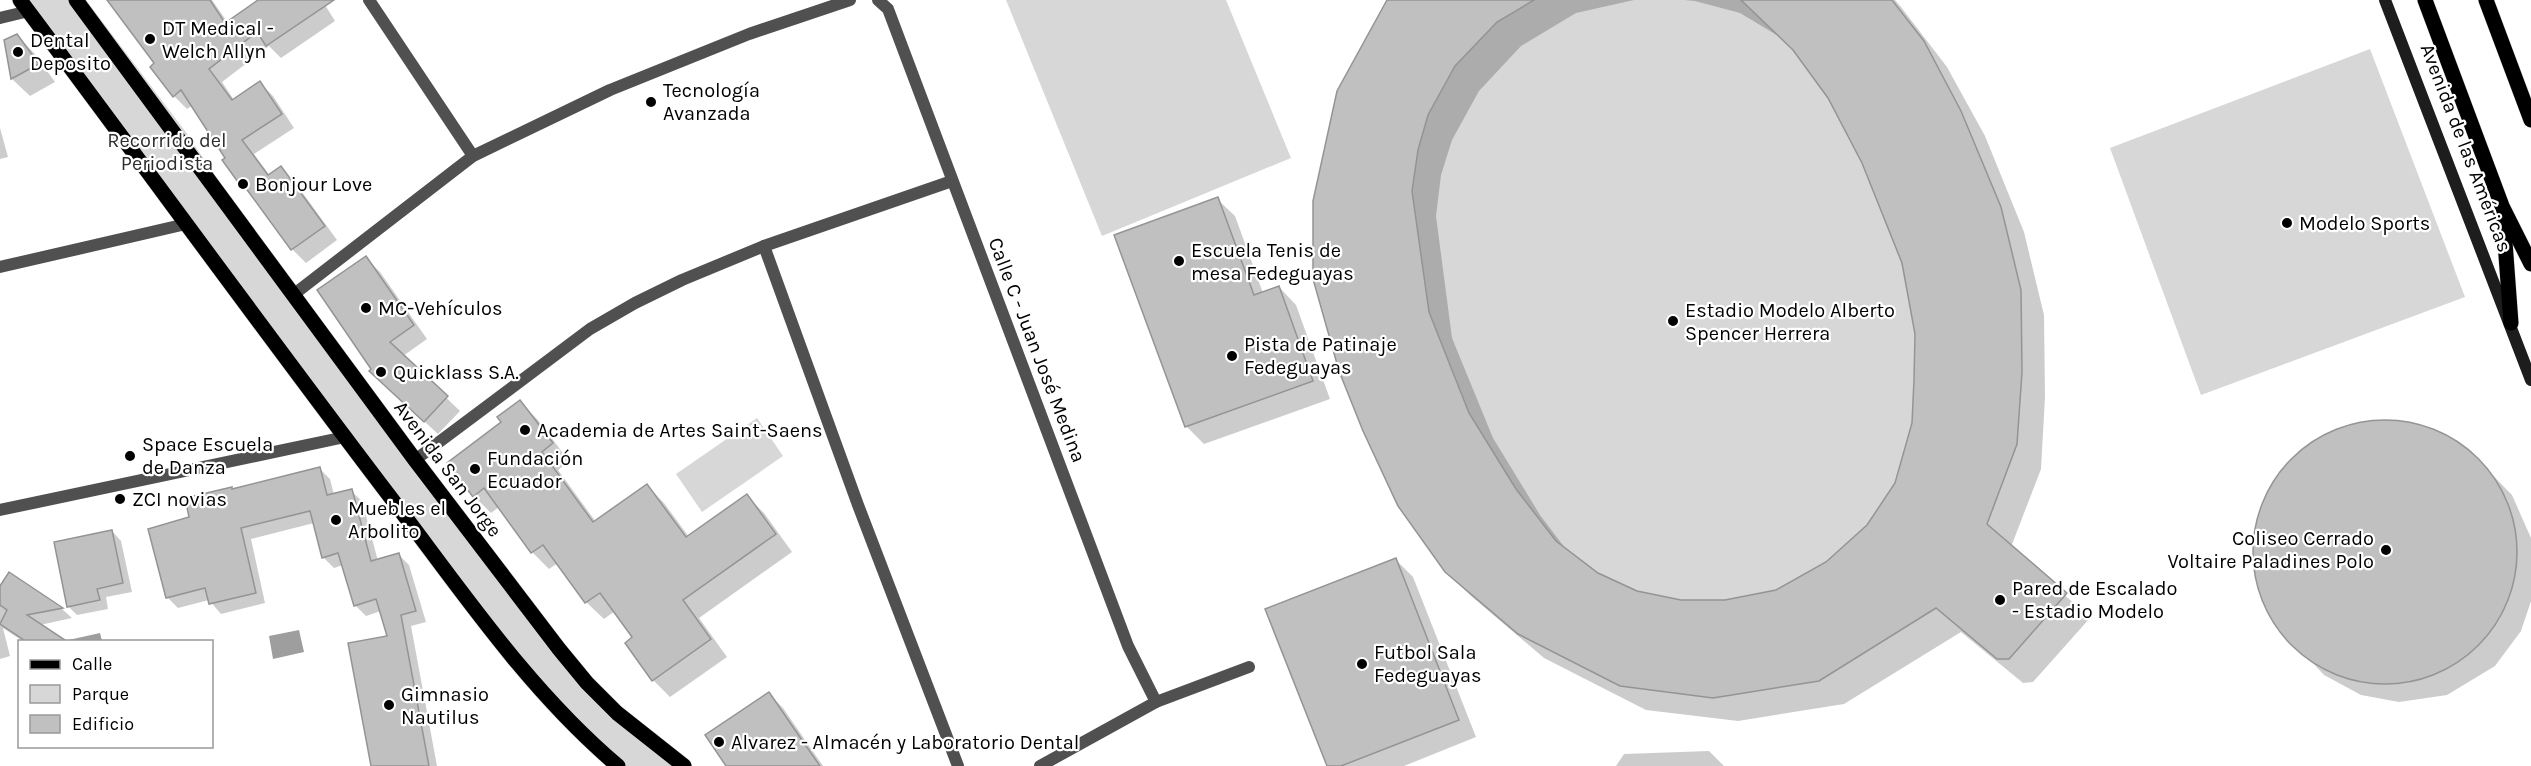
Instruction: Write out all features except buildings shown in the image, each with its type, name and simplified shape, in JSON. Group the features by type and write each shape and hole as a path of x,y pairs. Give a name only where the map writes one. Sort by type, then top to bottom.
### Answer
{"main road":[{"name":"Avenida San Jorge","path":"76,0 415,460 587,683 617,713 684,766"},
{"name":"Avenida de las Américas","path":"2385,0 2531,380"},
{"name":"Avenida de las Américas","path":"2425,0 2502,206 2531,264"},
{"path":"2486,0 2531,120"},
{"path":"25,6 345,437 526,674 561,714 618,766"},
{"path":"2502,206 2511,323"}],"street":[{"path":"369,0 473,156"},
{"path":"292,295 473,156 610,90 749,34 850,0"},
{"name":"Calle C - Juan José Medina","path":"878,0 888,9 1128,646 1156,702"},
{"path":"0,18 25,6"},
{"path":"415,460 590,330 635,303 682,280 764,246 952,181"},
{"path":"0,267 186,224"},
{"path":"764,246 858,505 958,766"},
{"path":"0,510 345,437"},
{"path":"1040,766 1123,718 1156,702 1249,667"}],"green space":[{"name":"Recorrido del Periodista","path":"20,0 86,0 188,135 293,295 559,649 680,766 618,766 561,714"},
{"path":"1006,0 1226,0 1291,158 1102,236"},
{"name":"Estadio Modelo Alberto Spencer Herrera","path":"1387,0 1892,0 1924,41 1961,111 2001,207 2022,372 2017,444 1980,543 1925,615 1819,681 1518,634 1445,572 1398,506 1363,431 1334,353 1313,279 1313,201"},
{"name":"Modelo Sports","path":"2370,49 2465,297 2201,395 2110,148"},
{"path":"757,418 783,456 702,512 676,474"}],"shaded area":[{"path":"299,630 304,652 273,659 269,636"},
{"path":"100,633 102,640 68,640"}],"place":[{"name":"DT Medical - Welch Allyn","path":"150,39"},
{"name":"Dental Deposito","path":"18,52"},
{"name":"Tecnología Avanzada","path":"651,102"},
{"name":"Bonjour Love","path":"243,184"},
{"name":"Modelo Sports","path":"2287,223"},
{"name":"Escuela Tenis de mesa Fedeguayas","path":"1179,261"},
{"name":"MC-Vehículos","path":"366,308"},
{"name":"Estadio Modelo Alberto Spencer Herrera","path":"1673,321"},
{"name":"Pista de Patinaje Fedeguayas","path":"1232,356"},
{"name":"Quicklass S.A.","path":"381,372"},
{"name":"Academia de Artes Saint-Saens","path":"525,430"},
{"name":"Space Escuela de Danza","path":"130,456"},
{"name":"Fundación Ecuador","path":"475,469"},
{"name":"ZCI novias","path":"120,499"},
{"name":"Muebles el Arbolito","path":"336,520"},
{"name":"Coliseo Cerrado Voltaire Paladines Polo","path":"2386,550"},
{"name":"Pared de Escalado - Estadio Modelo","path":"2000,600"},
{"name":"Futbol Sala Fedeguayas","path":"1362,664"},
{"name":"Gimnasio Nautilus","path":"389,705"},
{"name":"Alvarez - Almacén y Laboratorio Dental","path":"719,742"}]}
